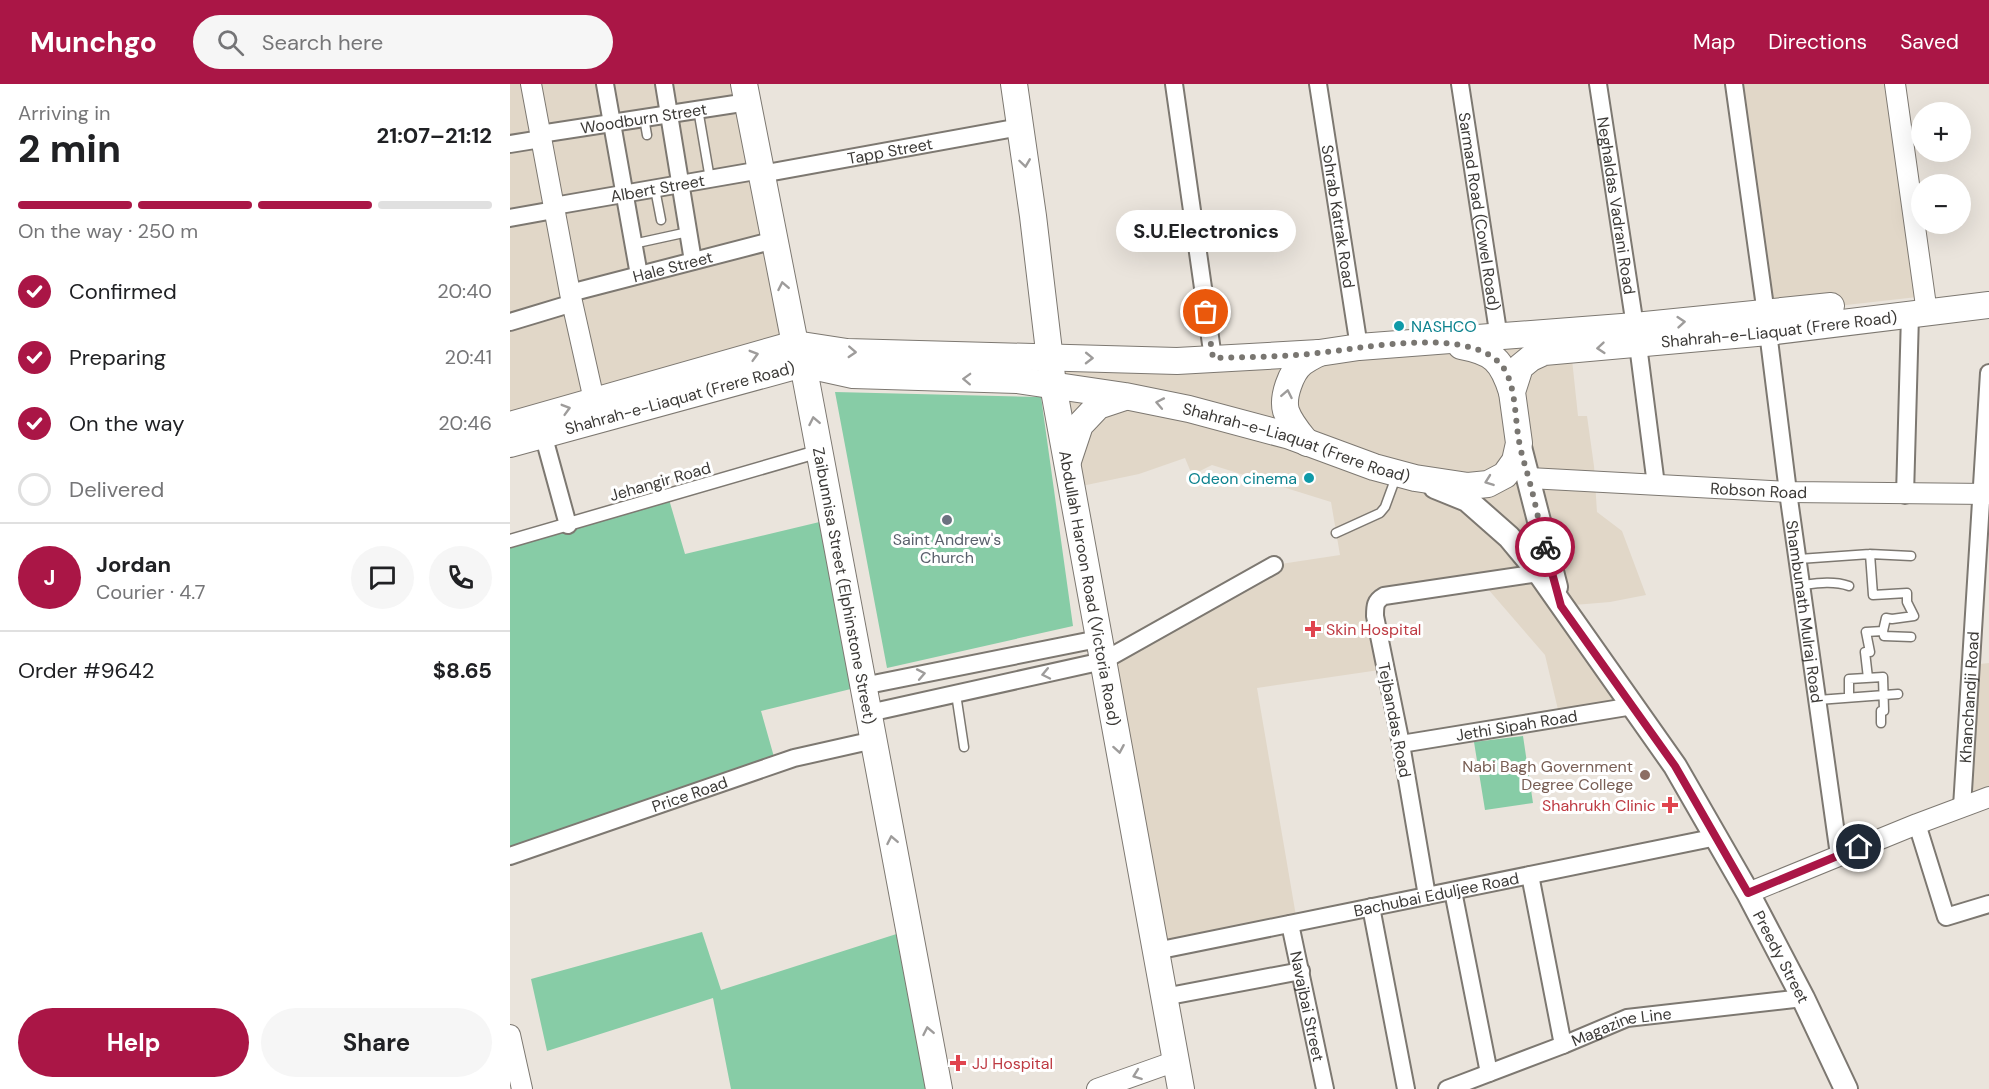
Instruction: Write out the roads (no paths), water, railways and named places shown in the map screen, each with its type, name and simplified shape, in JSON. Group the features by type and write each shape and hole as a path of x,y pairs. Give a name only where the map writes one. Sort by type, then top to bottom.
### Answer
{"main road":[{"name":"Abdullah Haroon Road (Victoria Road)","path":"1014,84 1033,216 1053,385 1181,1089"},
{"name":"Zaibunnisa Street (Elphinstone Street)","path":"746,93 820,451 939,1089"},
{"name":"Shahrah-e-Liaquat (Frere Road)","path":"1921,308 1989,289"},
{"name":"Shahrah-e-Liaquat (Frere Road)","path":"510,425 594,400 799,354 847,352 1177,361 1319,353 1406,343 1637,335 1921,308 1989,305"},
{"name":"Shahrah-e-Liaquat (Frere Road)","path":"510,444 799,354 853,375 1017,380 1125,396 1189,409 1307,443 1406,476 1468,486 1488,484 1505,475 1515,461 1519,443 1512,392 1520,367 1531,358 1544,352 1637,335"},
{"path":"1406,343 1457,345 1480,350 1496,358 1506,373 1512,392"},
{"path":"1307,443 1292,424 1285,409 1287,392 1294,371 1302,363 1319,353"},
{"path":"1068,462 1080,425 1098,406 1125,396"},
{"path":"1519,443 1561,606"},
{"name":"Preedy Street","path":"1406,476 1467,500 1509,537 1539,573 1675,766 1748,893 1803,998 1846,1089"}],"street":[{"path":"531,84 594,400"},
{"path":"604,84 639,275"},
{"path":"664,84 693,261"},
{"path":"1174,84 1213,358"},
{"name":"Sohrab Katrak Road","path":"1318,84 1359,347"},
{"name":"Sarmad Road (Cowel Road)","path":"1460,84 1499,338"},
{"name":"Neghaldas Vadrani Road","path":"1598,84 1637,335 1656,485"},
{"name":"Shambunath Mulraj Road","path":"1734,84 1839,855"},
{"path":"1895,84 1921,308 1905,495"},
{"name":"Woodburn Street","path":"510,144 541,136 698,109 746,93"},
{"name":"Tapp Street","path":"761,172 1020,127"},
{"name":"Albert Street","path":"510,218 555,212 624,194 761,172"},
{"name":"Hale Street","path":"510,322 639,275 775,240"},
{"name":"Khanchandji Road","path":"1962,807 1986,495 1989,373"},
{"path":"543,434 568,525"},
{"name":"Jehangir Road","path":"510,541 820,451"},
{"name":"Robson Road","path":"1529,478 1788,492 1986,495"},
{"path":"869,713 956,694 1100,650 1274,565"},
{"name":"Tejbandas Road","path":"1427,896 1375,606 1378,599 1384,596 1539,573"},
{"path":"863,686 1100,650"},
{"name":"Jethi Sipah Road","path":"1401,744 1633,706"},
{"name":"Price Road","path":"510,856 794,758 874,741"},
{"path":"1748,893 1989,797"},
{"path":"1917,824 1946,917 1989,904"},
{"name":"Bachubai Eduljee Road","path":"1156,951 1717,837"},
{"path":"1530,875 1563,1046"},
{"path":"1453,891 1489,1073"},
{"path":"1371,907 1406,1089"},
{"name":"Navajbai Street","path":"1290,924 1325,1089"},
{"path":"1164,997 1300,971"},
{"name":"Magazine Line","path":"1447,1089 1563,1046 1627,1018 1803,998"},
{"path":"510,1035 522,1089"},
{"path":"1097,1089 1176,1061"}],"lane":[{"path":"698,109 710,179"},
{"path":"644,118 647,135"},
{"path":"655,189 661,220"},
{"path":"633,244 688,232"},
{"path":"1336,533 1380,513 1406,476"},
{"path":"1870,554 1872,595 1907,593 1907,602 1914,616 1887,618 1883,631 1884,636 1911,637"},
{"path":"1799,559 1870,554 1911,556"},
{"path":"1803,585 1830,582 1850,586"},
{"path":"1868,678 1865,652 1870,652 1866,632 1883,631"},
{"path":"1849,697 1849,679 1883,677 1884,711 1881,711 1881,723"},
{"path":"956,694 964,747"},
{"path":"1818,700 1898,694"}],"place":[{"name":"S.U.Electronics","path":"1206,312"},
{"name":"NASHCO","path":"1399,326"},
{"name":"Odeon cinema","path":"1309,478"},
{"name":"Saint Andrew's Church","path":"947,520"},
{"name":"Skin Hospital","path":"1313,629"},
{"name":"Nabi Bagh Government Degree College","path":"1645,775"},
{"name":"Shahrukh Clinic","path":"1670,805"},
{"name":"JJ Hospital","path":"958,1063"}]}
